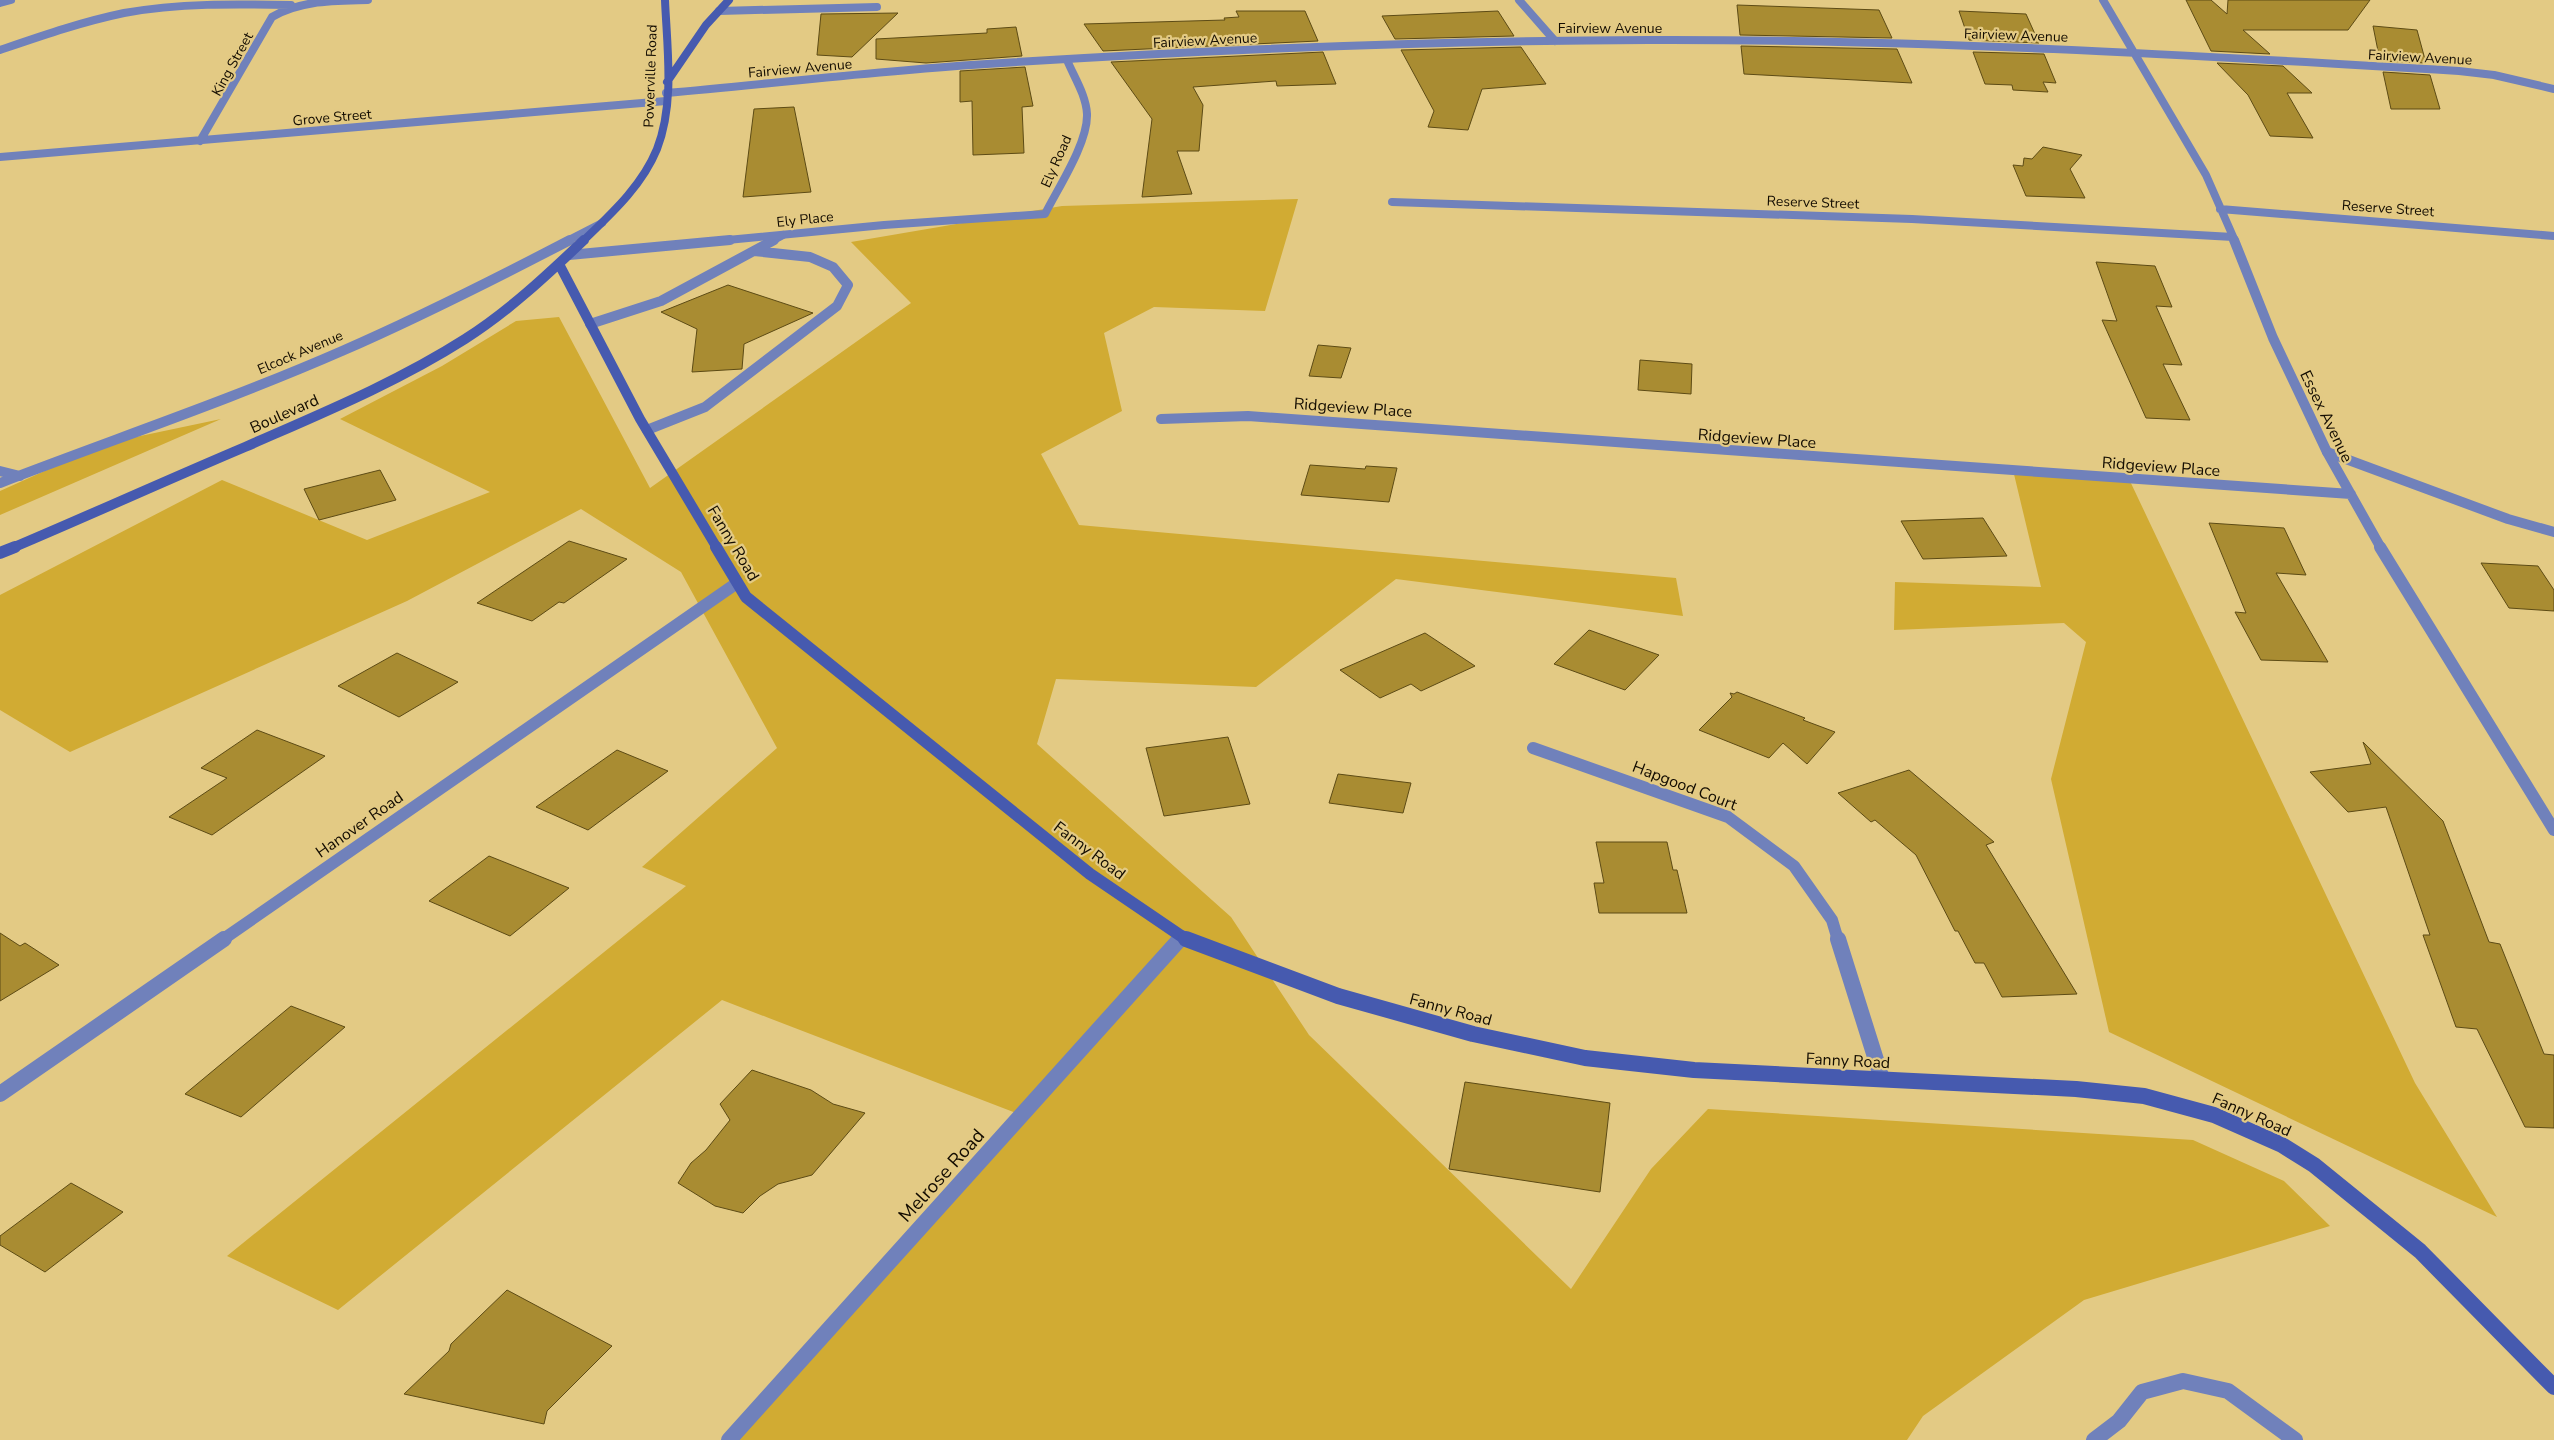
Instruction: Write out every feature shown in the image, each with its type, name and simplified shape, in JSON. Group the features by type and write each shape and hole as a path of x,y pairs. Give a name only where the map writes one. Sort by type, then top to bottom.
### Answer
{"main road":[{"name":"Powerville Road","path":"564,259 602,223 641,177 657,150 666,125 665,0"},
{"path":"667,82 706,25 729,0"},
{"name":"Fanny Road","path":"564,259 590,324 647,430 746,597 1090,874 1189,941 1338,996 1473,1034 1585,1058 1694,1070 2076,1089 2144,1096 2214,1114 2248,1128 2314,1165 2420,1252 2554,1387"},
{"name":"Boulevard","path":"0,554 338,406 407,372 481,327 512,305 564,259"}],"street":[{"path":"0,3 12,0"},
{"path":"0,50 100,18 146,9 229,2 291,5 368,0"},
{"path":"1519,0 1555,41"},
{"name":"Essex Avenue","path":"2103,0 2206,175 2233,237 2272,338 2327,452 2394,572 2554,830"},
{"name":"King Street","path":"200,141 225,101 272,17 291,5"},
{"path":"719,11 877,7"},
{"name":"Fairview Avenue","path":"666,97 969,66 1223,51 1555,41 1749,40 2135,52 2459,71 2554,88"},
{"name":"Ely Road","path":"1045,214 1077,151 1087,116 1082,94 1066,60"},
{"name":"Grove Street","path":"0,157 200,141 666,97"},
{"name":"Reserve Street","path":"1392,202 1912,219 2233,237"},
{"name":"Reserve Street","path":"2220,209 2554,236"},
{"name":"Ely Place","path":"564,259 783,235 1045,214"},
{"name":"Elcock Avenue","path":"0,484 131,436 306,366 418,316 602,223"},
{"path":"590,324 661,301 783,235"},
{"path":"647,430 705,407 837,306 848,285 833,267 810,257 754,251"},
{"name":"Ridgeview Place","path":"1161,419 1248,416 2351,494"},
{"path":"2327,452 2508,519 2554,532"},
{"path":"0,470 20,476"},
{"name":"Hanover Road","path":"0,1094 737,583"},
{"name":"Hapgood Court","path":"1533,748 1728,817 1794,866 1832,920 1882,1079"},
{"name":"Melrose Road","path":"729,1440 1100,1030 1182,936"},
{"path":"2094,1440 2120,1421 2142,1392 2183,1381 2228,1391 2295,1440"}],"shaded area":[{"path":"1298,199 1265,311 1154,307 1104,333 1122,411 1041,454 1079,525 1676,578 1683,616 1396,579 1256,687 1056,679 1037,744 1231,917 1309,1035 1571,1289 1651,1169 1708,1109 2193,1140 2284,1181 2330,1226 2084,1300 1923,1416 1907,1440 732,1440 1016,1113 722,1000 338,1310 227,1256 686,886 642,867 777,748 681,572 581,509 407,601 70,752 0,710 0,595 222,480 367,540 490,492 340,419 442,366 516,321 559,317 650,488 911,303 851,242 1062,206"},
{"path":"221,419 0,515 0,491 107,443"},
{"path":"2013,470 2129,479 2415,1083 2497,1217 2109,1032 2051,779 2086,642 2064,623 1894,630 1895,582 2041,587"}],"building":[{"path":"2186,0 2211,0 2227,14 2228,0 2370,0 2348,30 2243,30 2270,54 2211,51"},
{"path":"1737,5 1879,10 1892,38 1740,35"},
{"path":"1236,11 1305,11 1318,41 1103,51 1084,24 1225,20 1224,18 1239,17"},
{"path":"1498,11 1514,36 1395,39 1382,16"},
{"path":"1959,11 2026,14 2039,43 1969,40"},
{"path":"898,13 852,57 817,55 821,14"},
{"path":"2373,26 2417,30 2426,63 2380,61"},
{"path":"1016,27 1022,56 926,63 876,59 876,39 987,33 987,29"},
{"path":"1741,46 1897,49 1912,83 1744,74"},
{"path":"1521,47 1546,84 1482,89 1468,130 1428,127 1434,111 1401,50"},
{"path":"1323,52 1336,84 1277,86 1276,81 1193,87 1203,105 1199,151 1177,151 1192,194 1142,197 1152,119 1111,62"},
{"path":"1973,52 2044,54 2056,83 2043,82 2048,92 2013,90 2012,85 1985,84"},
{"path":"2217,63 2283,66 2312,93 2287,93 2313,138 2270,136 2248,95"},
{"path":"1025,67 1033,106 1022,107 1024,153 973,155 972,101 960,102 960,71"},
{"path":"2383,72 2430,75 2440,109 2391,109"},
{"path":"794,107 811,192 743,197 754,109"},
{"path":"2043,147 2082,155 2070,169 2085,198 2026,196 2013,165 2023,166 2024,158 2032,159"},
{"path":"2096,262 2155,266 2172,307 2156,306 2182,365 2163,364 2190,420 2146,418 2102,320 2117,321"},
{"path":"728,285 813,313 744,344 742,369 692,372 697,329 661,312"},
{"path":"1318,345 1351,348 1341,378 1309,376"},
{"path":"1640,360 1692,364 1691,394 1638,390"},
{"path":"1310,465 1365,469 1366,466 1397,468 1389,502 1301,495"},
{"path":"380,470 396,500 319,520 304,489"},
{"path":"1983,518 2007,556 1923,559 1901,521"},
{"path":"2209,523 2284,528 2306,575 2276,573 2328,662 2261,660 2235,612 2246,613"},
{"path":"569,541 627,559 564,603 559,602 532,621 477,603"},
{"path":"2481,563 2538,566 2554,590 2554,611 2509,608"},
{"path":"1589,630 1659,655 1625,690 1554,664"},
{"path":"1425,633 1475,666 1421,691 1411,684 1380,698 1340,670"},
{"path":"397,653 458,682 399,717 338,686"},
{"path":"1737,692 1805,718 1803,720 1835,732 1807,764 1783,743 1769,758 1699,730 1732,697 1730,693 1734,694"},
{"path":"257,730 325,756 212,835 169,817 227,778 201,768"},
{"path":"1228,737 1250,804 1164,816 1146,748"},
{"path":"2363,742 2443,821 2489,942 2500,944 2544,1054 2554,1055 2554,1128 2525,1127 2477,1029 2456,1027 2423,935 2430,935 2386,807 2348,812 2310,772 2371,764"},
{"path":"617,750 668,771 588,830 536,807"},
{"path":"1909,770 1994,842 1986,845 2077,994 2002,997 1984,963 1975,963 1958,931 1955,931 1916,855 1875,820 1871,822 1838,793"},
{"path":"1338,774 1411,783 1403,813 1329,803"},
{"path":"1596,842 1667,842 1673,870 1677,870 1687,913 1599,913 1594,883 1604,883"},
{"path":"489,856 569,888 510,936 429,901"},
{"path":"0,933 20,946 25,943 59,965 0,1001"},
{"path":"291,1006 345,1027 241,1117 185,1094"},
{"path":"752,1070 811,1090 833,1104 865,1113 812,1175 778,1184 760,1196 743,1213 715,1206 678,1183 691,1163 706,1150 730,1120 720,1104"},
{"path":"1465,1082 1610,1103 1600,1192 1449,1169"},
{"path":"71,1183 123,1212 45,1272 0,1245 0,1236"},
{"path":"507,1290 612,1346 547,1411 544,1424 404,1394 449,1351 451,1344"}]}
